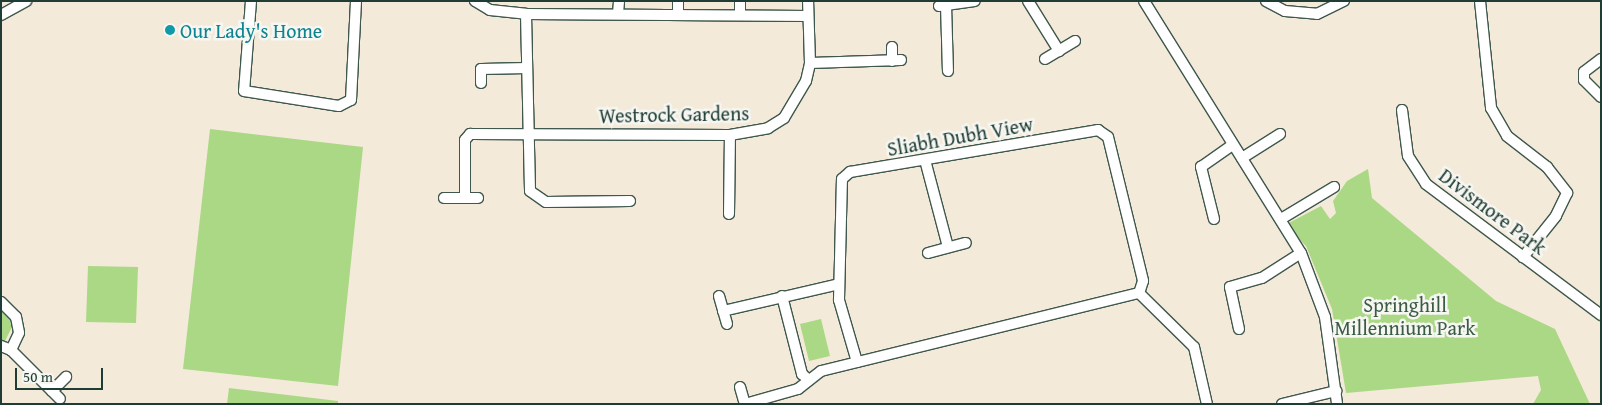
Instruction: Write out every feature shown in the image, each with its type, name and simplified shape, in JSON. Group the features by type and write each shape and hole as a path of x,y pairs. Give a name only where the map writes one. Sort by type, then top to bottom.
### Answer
{"street":[{"path":"1,14 26,1"},
{"path":"251,1 244,91 339,106 351,100 356,1"},
{"path":"475,1 490,10 526,14 808,16"},
{"path":"618,1 618,14"},
{"path":"678,1 678,15"},
{"path":"740,1 740,15"},
{"name":"Westrock Gardens","path":"465,198 466,136 528,133 730,135 768,128 784,118 796,103 810,63 808,1"},
{"path":"948,71 942,6 975,1"},
{"path":"1028,1 1059,51"},
{"path":"1144,1 1301,253 1325,317 1337,404"},
{"path":"1266,1 1296,14 1317,14 1344,1"},
{"path":"1480,1 1491,108 1507,136 1547,167 1567,193 1556,216 1523,257"},
{"path":"526,14 530,190 537,198 546,202 630,200"},
{"path":"1045,59 1075,41"},
{"path":"810,63 897,61 892,47"},
{"path":"1601,59 1584,72 1584,80 1601,96"},
{"path":"481,83 480,69 527,68"},
{"name":"Divismore Park","path":"1402,110 1408,156 1426,184 1601,315"},
{"name":"Sliabh Dubh View","path":"856,362 839,284 842,179 850,172 1098,130 1108,137 1143,281 1139,293"},
{"path":"1242,158 1280,134"},
{"path":"729,214 730,135"},
{"path":"1214,219 1201,167 1233,145"},
{"path":"925,160 948,247"},
{"path":"1281,219 1334,187"},
{"path":"444,198 478,198"},
{"path":"928,253 966,243"},
{"path":"1239,329 1230,287 1262,278 1301,253"},
{"path":"723,311 839,284"},
{"path":"740,387 745,404 798,389 808,380 830,369 1139,293 1194,347 1207,404"},
{"path":"719,296 727,324"},
{"path":"782,296 802,374 808,380"},
{"path":"1,302 18,324 6,348 60,399"},
{"path":"52,391 66,376"},
{"path":"1282,404 1336,391"}],"green space":[{"path":"210,129 363,147 338,386 183,369"},
{"name":"Springhill Millennium Park","path":"1368,169 1372,198 1496,301 1555,329 1590,404 1533,404 1541,390 1538,376 1346,393 1332,309 1306,246 1285,225 1321,206 1330,219 1336,213 1333,201 1347,181"},
{"path":"88,266 138,267 136,323 86,322"},
{"path":"1,308 13,325 5,341 1,341"},
{"path":"821,319 830,356 809,361 800,324"},
{"path":"229,388 338,401 338,404 227,404"}],"place":[{"name":"Our Lady's Home","path":"170,30"}]}
